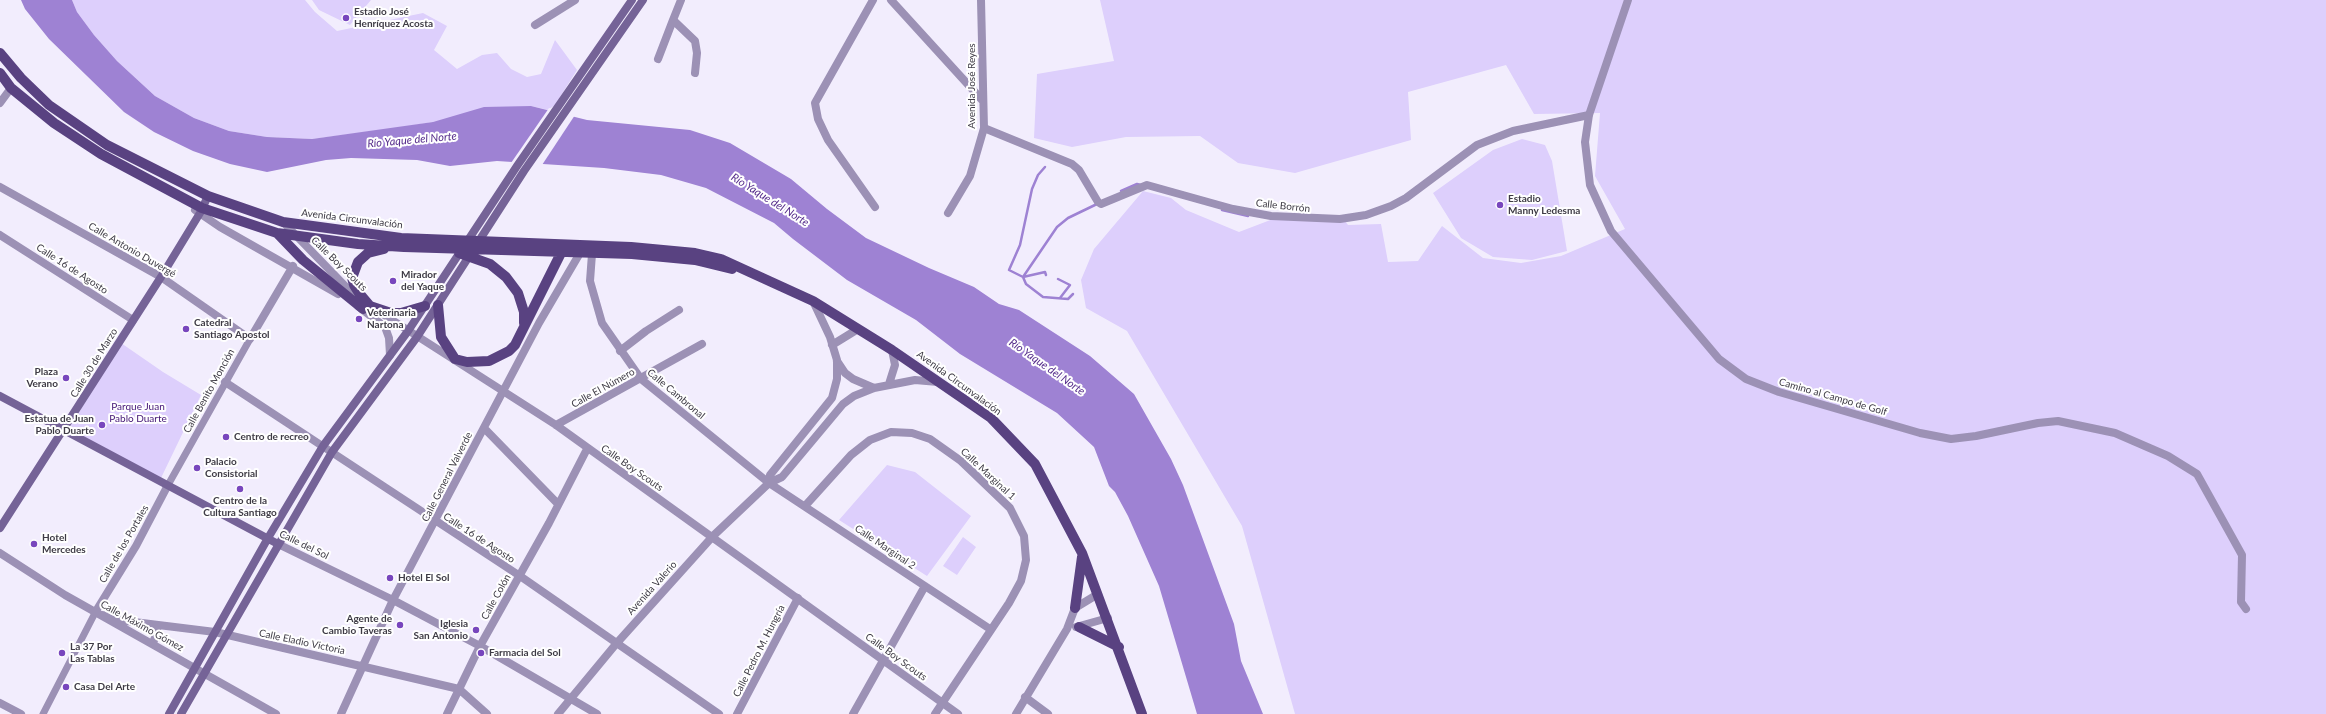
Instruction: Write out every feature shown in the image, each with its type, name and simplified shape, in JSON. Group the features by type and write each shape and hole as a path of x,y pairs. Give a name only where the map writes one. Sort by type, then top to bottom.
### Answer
{"main road":[{"path":"169,714 268,538 323,446 408,331 517,166 632,0"},
{"path":"181,714 332,452 417,337 524,171 643,0"},
{"name":"Avenida Circunvalación","path":"0,53 21,78 49,105 76,126 126,155 208,196 283,222 401,238 563,248 580,253 632,254 695,260 748,272"},
{"name":"Avenida Circunvalación","path":"0,73 11,88 54,123 101,154 165,188 201,211 276,233 298,238 404,247 446,249 631,247 695,253 721,259 813,301 892,350 991,418 1035,464 1082,553 1119,647 1142,714"},
{"name":"Calle 30 de Marzo","path":"0,528 161,277 201,211 208,196"},
{"path":"276,233 303,260 366,307 401,313 425,306"},
{"path":"366,307 354,285 352,278 358,262 362,256 374,251 404,247"},
{"path":"438,305 440,337 455,359 478,362 489,361 499,357 515,344 563,248"},
{"path":"446,249 478,259 499,270 518,293 524,312 524,325"},
{"name":"Calle del Sol","path":"0,396 278,544"},
{"path":"1075,608 1082,553"},
{"path":"1079,627 1119,647"}],"street":[{"path":"535,25 575,0"},
{"path":"658,59 681,0"},
{"path":"873,0 815,103 818,119 828,140 875,207"},
{"path":"891,0 983,101"},
{"name":"Avenida José Reyes","path":"948,213 970,176 984,128 981,0"},
{"name":"Camino al Campo de Golf","path":"1628,0 1589,115 1585,142 1590,185 1611,231 1719,359 1746,379 1779,392 1920,432 1951,439 1976,436 2038,423 2058,421 2115,433 2168,456 2197,474 2242,555 2241,602 2246,609"},
{"path":"673,20 695,41 697,53 695,73"},
{"path":"0,103 11,88"},
{"name":"Calle Borrón","path":"984,128 1072,164 1101,204 1147,185 1233,209 1271,216 1340,219 1366,215 1391,206 1406,198 1477,145 1514,131 1589,115"},
{"name":"Calle Antonio Duvergé","path":"0,187 161,277 250,339"},
{"name":"Calle Boy Scouts","path":"201,211 220,227 366,307 455,359 503,392 556,425 587,449 713,536 958,714"},
{"name":"Calle Boy Scouts","path":"283,222 385,327 390,338 390,355"},
{"name":"Calle 16 de Agosto","path":"0,235 133,320"},
{"name":"Calle General Valverde","path":"341,714 362,665 393,600 503,392 580,253"},
{"name":"Calle Cambronal","path":"592,254 590,281 602,323 620,351 641,378 769,483"},
{"name":"Calle Benito Monción","path":"168,485 292,266"},
{"name":"Avenida Valerio","path":"769,483 770,474 832,398 837,379 837,360 813,301"},
{"path":"620,351 646,331 680,310"},
{"path":"832,345 858,329"},
{"name":"Calle El Número","path":"556,425 702,344"},
{"path":"889,384 895,364 892,350"},
{"path":"837,360 845,373 854,380 874,388"},
{"name":"Avenida Valerio","path":"558,714 616,644 713,536 769,483 782,477 843,404 854,396 889,384 915,380 941,383"},
{"name":"Calle 16 de Agosto","path":"225,382 435,522 520,576 718,714"},
{"path":"484,428 558,504"},
{"name":"Calle Marginal 1","path":"805,506 851,455 870,440 892,432 912,433 930,439 961,461 1010,508 1024,536 1026,560 1021,581 1009,603 990,629 935,714"},
{"name":"Calle Colón","path":"447,714 480,646 520,576 587,449"},
{"name":"Calle Marginal 2","path":"769,483 990,629"},
{"name":"Calle de los Portales","path":"99,613 168,485"},
{"name":"Calle del Sol","path":"278,544 393,600 480,646 597,714"},
{"name":"Calle Máximo Gómez","path":"0,553 65,595 276,714"},
{"path":"853,714 882,659 925,586"},
{"path":"1016,714 1067,629 1075,608 1098,594"},
{"name":"Calle Pedro M. Hungría","path":"737,714 798,598"},
{"path":"43,714 99,613"},
{"name":"Calle Eladio Victoria","path":"99,613 158,626 215,632 225,636 362,665 459,689 487,714"},
{"path":"1067,629 1108,618"},
{"path":"153,644 158,626"},
{"path":"1025,697 1048,714"},
{"path":"0,703 21,714"}],"green space":[{"path":"72,0 305,0 315,12 337,31 423,13 447,26 434,50 457,69 482,55 497,53 511,69 527,77 541,74 555,40 577,70 555,105 548,110 531,106 390,129 312,139 267,137 229,131 194,118 155,96 117,61 94,35 77,12"},
{"name":"Estadio José Henríquez Acosta","path":"312,0 371,0 350,25 319,10"},
{"path":"1100,0 2326,0 2326,714 1295,714 1242,526 1127,331 1086,308 1081,280 1094,249 1143,191 1171,198 1186,210 1239,232 1273,219 1345,221 1348,225 1381,224 1388,262 1418,261 1442,226 1483,258 1521,263 1561,256 1625,229 1595,176 1600,113 1534,114 1506,65 1408,92 1411,140 1295,173 1238,163 1200,136 1126,137 1072,147 1034,138 1037,74 1114,61"},
{"name":"Estadio Manny Ledesma","path":"1522,139 1545,145 1552,161 1567,251 1532,260 1493,257 1461,238 1433,193 1493,150"},
{"name":"Parque Juan Pablo Duarte","path":"121,343 163,372 201,395 161,478 75,433 71,425"},
{"path":"887,465 915,472 971,516 927,576 839,520"},
{"path":"963,537 976,547 957,575 943,566"}],"water":[{"name":"Río Yaque del Norte","path":"21,0 72,0 77,12 94,35 117,61 155,96 194,118 229,131 267,137 312,139 433,122 484,107 531,106 587,120 690,130 730,143 791,179 827,209 866,238 929,268 974,287 999,304 1019,310 1090,356 1134,394 1171,459 1183,485 1234,624 1241,661 1263,714 1197,714 1159,586 1128,516 1115,492 1109,486 1094,447 1057,413 960,354 916,320 847,280 774,223 706,188 661,175 604,168 497,161 450,166 417,160 351,158 326,160 267,172 230,164 193,151 154,132 124,112 49,39 25,9"}],"pier":[{"path":"549,108 575,115 542,165 511,163"}],"waterway":[{"path":"1045,167 1038,175 1032,189 1020,245 1009,270 1023,277 1045,272 1046,275"},
{"path":"1121,191 1137,184 1141,185"},
{"path":"1023,277 1057,227 1068,218 1097,204"},
{"path":"1222,210 1248,216"},
{"path":"1023,277 1026,284 1043,297 1068,299 1073,294"},
{"path":"1058,279 1070,285 1060,298"}],"place":[{"name":"Estadio José Henríquez Acosta","path":"346,18"},
{"name":"Estadio Manny Ledesma","path":"1500,205"},
{"name":"Mirador del Yaque","path":"393,281"},
{"name":"Veterinaria Nartona","path":"359,319"},
{"name":"Catedral Santiago Apostol","path":"186,329"},
{"name":"Plaza Verano","path":"66,378"},
{"name":"Estatua de Juan Pablo Duarte","path":"102,425"},
{"name":"Centro de recreo","path":"226,437"},
{"name":"Palacio Consistorial","path":"197,468"},
{"name":"Centro de la Cultura Santiago","path":"240,489"},
{"name":"Hotel Mercedes","path":"34,544"},
{"name":"Hotel El Sol","path":"390,578"},
{"name":"Agente de Cambio Taveras","path":"400,625"},
{"name":"Iglesia San Antonio","path":"476,630"},
{"name":"La 37 Por Las Tablas","path":"62,653"},
{"name":"Farmacia del Sol","path":"481,653"},
{"name":"Casa Del Arte","path":"66,687"}]}
